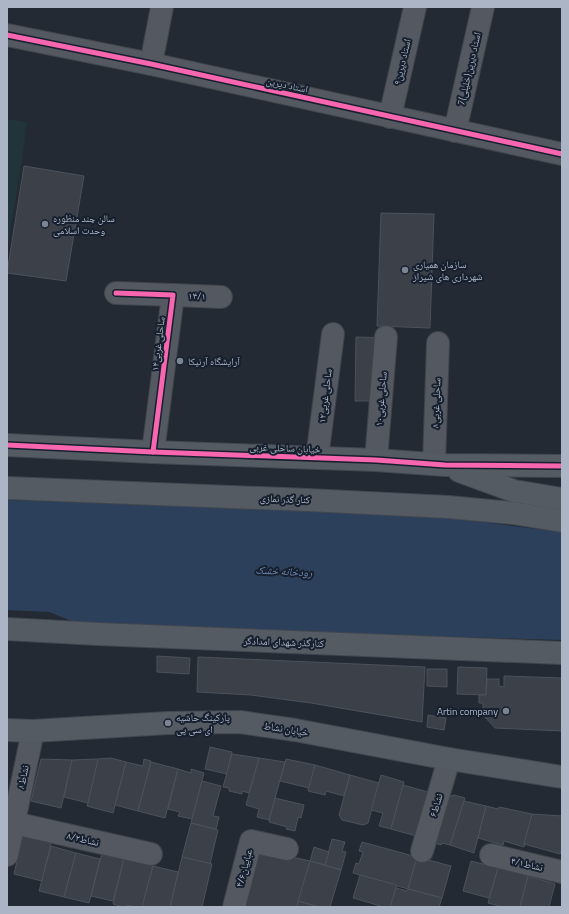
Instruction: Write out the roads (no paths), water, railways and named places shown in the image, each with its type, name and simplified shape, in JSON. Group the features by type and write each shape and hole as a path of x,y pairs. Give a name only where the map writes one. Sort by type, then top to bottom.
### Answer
{"main road":[{"name":"خیابان ساحلی غربی","path":"7,445 376,460 440,465 562,466"},
{"path":"440,465 514,490 562,499"},
{"name":"کنار گذر نمازی","path":"7,488 448,507 513,513 562,521"},
{"name":"کنارگذر شهدای امدادگر","path":"7,629 562,653"},
{"name":"خیابان نشاط","path":"7,730 33,731 168,723 240,722 296,730 449,759 562,777"}],"street":[{"path":"151,64 162,7"},
{"name":"استاد دیرین۹","path":"390,117 415,7"},
{"name":"7استاد دیرین(خلیلی)","path":"455,131 483,7"},
{"name":"استاد دیرین","path":"7,35 151,64 562,154"},
{"path":"116,293 173,295"},
{"name":"۱۴/۱","path":"173,295 221,297"},
{"name":"ساحلی غربی۱۴","path":"153,452 173,295"},
{"name":"ساحلی غربی۱۲","path":"317,458 333,334"},
{"name":"ساحلی غربی۱۰","path":"376,460 386,337"},
{"name":"ساحلی غربی۸","path":"438,343 440,465"},
{"name":"نشاط۸","path":"7,854 33,731"},
{"name":"نشاط۶","path":"422,851 449,759"},
{"name":"نشاط۸/۲","path":"14,823 151,854"},
{"name":"عباییان۴/۶","path":"234,907 251,841 287,849"},
{"name":"نشاط۴/۱","path":"491,855 562,872"}],"water":[{"name":"رودخانه خشک","path":"7,500 290,510 456,519 562,532 562,640 79,624 49,612 7,610"}],"place":[{"name":"سالن چند منظوره وحدت اسلامی","path":"45,224"},
{"name":"سازمان همیاری شهرداری های شیراز","path":"405,270"},
{"name":"آرایشگاه آرنیکا","path":"180,361"},
{"name":"Artin company","path":"506,711"},
{"name":"پارکینگ حاشیه ای سی پی","path":"168,723"}]}
